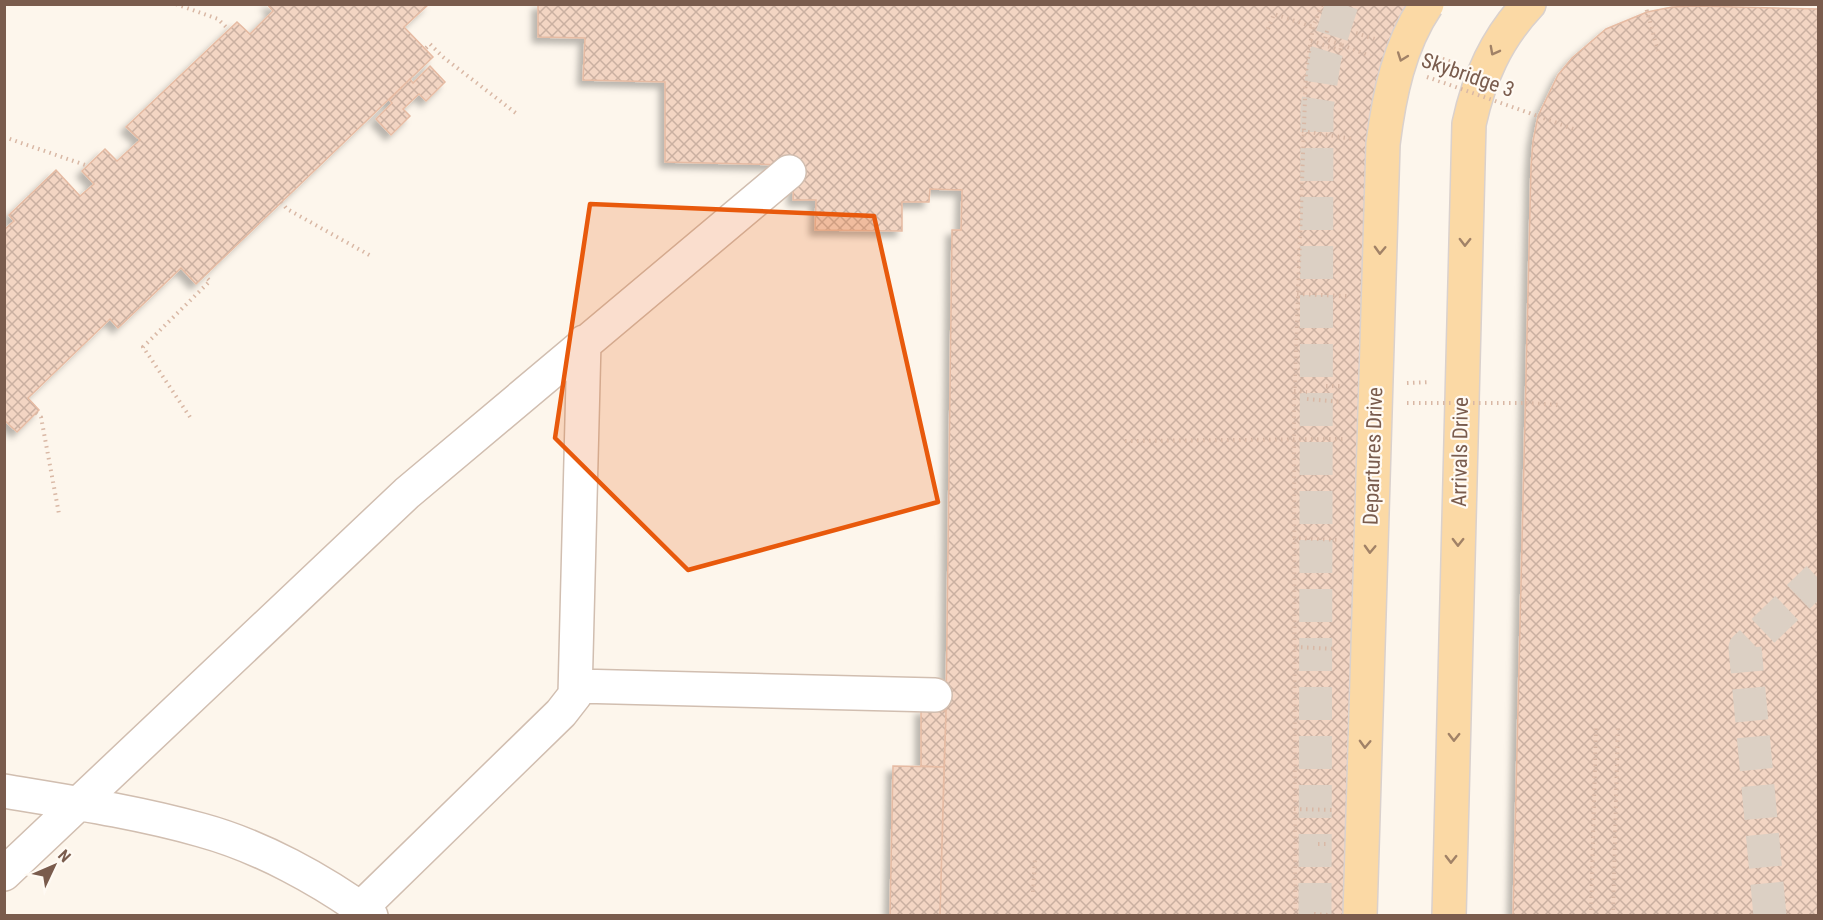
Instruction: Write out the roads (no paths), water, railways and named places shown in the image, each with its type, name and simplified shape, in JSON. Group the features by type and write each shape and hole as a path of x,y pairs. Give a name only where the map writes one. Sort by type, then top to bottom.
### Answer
{"main road":[{"name":"Departures Drive","path":"1360,915 1383,144 1388,103 1402,55 1428,4"},
{"name":"Arrivals Drive","path":"1449,915 1469,124 1483,72 1498,43 1516,17 1529,4"}],"lane":[{"path":"4,874 407,493 789,171"},
{"path":"4,791 202,830 284,864 329,888 366,912 561,713 575,695 584,342"},
{"path":"577,686 935,695"}],"tunnel":[{"path":"1315,916 1317,108 1325,57 1342,4"},
{"path":"1770,916 1745,648 1818,578"}]}
